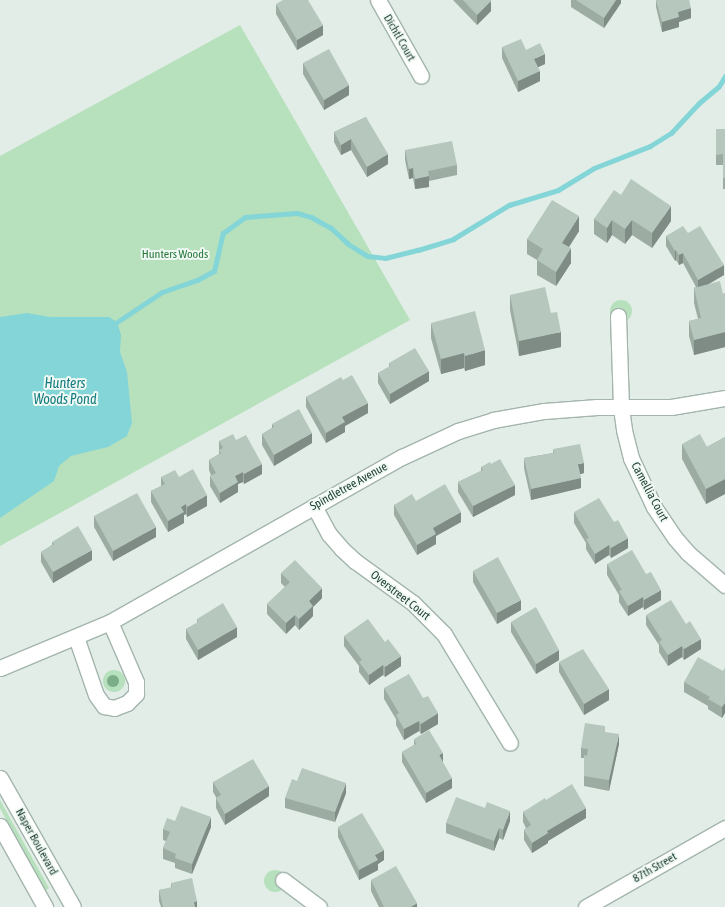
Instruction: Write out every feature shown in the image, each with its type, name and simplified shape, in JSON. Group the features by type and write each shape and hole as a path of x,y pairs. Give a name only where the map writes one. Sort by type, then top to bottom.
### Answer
{"street":[{"name":"Dichtl Court","path":"378,0 421,76"},
{"name":"Camellia Court","path":"618,316 621,408 631,458 654,507 688,553 725,585"},
{"name":"Spindletree Avenue","path":"0,668 110,622 410,453 458,431 493,420 544,411 671,407 725,398"},
{"name":"Overstreet Court","path":"314,506 329,534 342,549 413,602 444,634 510,743"},
{"path":"76,637 96,695 104,706 114,708 127,703 136,694 136,682 110,622"},
{"name":"Naper Boulevard","path":"0,778 73,907"},
{"name":"Naper Boulevard","path":"0,826 44,907"},
{"name":"87th Street","path":"586,907 725,828"},
{"path":"283,880 319,907"}],"green space":[{"name":"Hunters Woods","path":"240,25 410,320 0,546 0,156"},
{"path":"621,300 629,303 632,311 629,319 621,322 613,319 610,311 613,303"},
{"path":"110,670 118,670 125,677 125,685 118,692 110,692 103,685 103,677"},
{"path":"0,800 49,888 44,892 0,808"},
{"path":"275,870 283,873 286,881 283,889 275,892 267,889 264,881 267,873"}],"water":[{"name":"Hunters Woods Pond","path":"27,313 50,317 109,317 117,322 121,335 120,352 127,372 132,423 127,436 108,447 71,456 59,466 54,481 0,518 0,317"}],"building":[{"path":"283,0 308,0 323,25 297,40 276,4"},
{"path":"463,0 491,0 491,1 477,15"},
{"path":"576,0 616,0 604,18"},
{"path":"656,0 689,0 691,8 678,12 679,17 662,22"},
{"path":"521,39 526,50 540,43 545,54 534,59 540,71 518,81 502,47"},
{"path":"329,49 349,85 324,100 303,63"},
{"path":"366,117 388,154 367,167 351,139 341,145 334,132"},
{"path":"716,129 725,129 725,178 723,178 723,154 716,155"},
{"path":"452,141 457,165 428,171 429,176 415,179 413,168 409,169 405,150"},
{"path":"631,179 671,206 652,233 632,220 625,229 612,220 607,228 594,219 614,190 621,195"},
{"path":"552,200 579,216 562,243 571,248 556,272 537,260 543,249 527,239"},
{"path":"683,226 688,233 700,226 724,265 698,280 683,253 679,255 675,251 666,236"},
{"path":"720,281 723,294 725,293 725,332 694,340 689,321 701,318 694,288"},
{"path":"545,287 551,313 557,312 561,332 519,341 510,295"},
{"path":"475,311 485,350 465,356 464,353 441,359 431,323"},
{"path":"415,348 429,371 390,394 378,373 390,366 389,363"},
{"path":"352,375 368,403 342,417 345,422 326,433 306,397 341,377 343,380"},
{"path":"299,409 312,433 274,455 262,434 274,427 272,424"},
{"path":"233,434 236,440 246,435 262,464 244,474 243,472 235,476 238,482 220,493 210,476 216,473 209,460 221,453 219,450 223,448 219,441"},
{"path":"700,434 707,447 725,437 725,479 706,489 682,444"},
{"path":"580,444 584,463 578,464 581,478 531,489 524,458 554,453 553,449"},
{"path":"500,459 515,485 473,506 458,482 483,470 481,467 490,462 491,464"},
{"path":"193,469 207,495 187,507 186,504 181,507 184,512 168,521 151,491 165,484 161,477 175,470 179,477"},
{"path":"445,484 461,512 433,528 436,534 417,545 394,505 412,494 416,501"},
{"path":"137,493 156,527 113,551 94,516"},
{"path":"599,498 614,522 618,520 628,538 611,548 609,545 595,554 586,539 589,538 574,512"},
{"path":"78,526 92,550 53,572 41,552 54,544 52,542"},
{"path":"632,550 646,574 651,572 661,590 644,600 643,597 628,606 619,591 622,590 607,564"},
{"path":"498,557 521,600 497,613 473,571"},
{"path":"295,560 322,588 309,601 313,606 299,619 295,615 286,623 267,604 290,582 281,573"},
{"path":"671,600 686,624 690,621 701,639 684,649 682,646 668,655 659,642 662,640 646,615"},
{"path":"223,603 237,627 198,650 186,629 198,622 197,619"},
{"path":"536,607 559,650 536,664 511,622"},
{"path":"368,619 385,642 388,639 401,656 369,675 359,662 362,660 344,636"},
{"path":"583,649 609,689 584,704 559,662"},
{"path":"698,657 723,671 725,668 725,703 722,707 708,699 710,697 684,682"},
{"path":"409,674 423,698 428,696 438,713 421,724 419,721 404,729 396,715 399,713 384,688"},
{"path":"585,723 605,726 605,732 619,734 609,780 584,776 584,755 587,756 588,749 581,748"},
{"path":"429,730 443,753 439,755 452,778 426,793 402,752 416,744 414,739"},
{"path":"253,759 269,786 225,814 216,798 221,795 213,782"},
{"path":"302,768 346,783 335,812 285,798 292,779 297,781"},
{"path":"572,784 586,808 547,831 548,833 532,843 524,830 531,825 523,812"},
{"path":"456,797 485,808 487,802 510,811 503,830 499,828 494,841 446,823"},
{"path":"181,806 211,817 192,864 175,858 176,854 163,848 170,832 163,829 167,818 175,821"},
{"path":"362,813 384,850 375,855 378,860 359,870 338,827"},
{"path":"396,866 417,903 411,907 384,907 371,880"},
{"path":"192,878 197,901 194,902 195,907 163,907 159,890 172,887 171,883"}],"waterway":[{"path":"117,322 162,292 197,280 214,271 223,233 245,217 297,213 311,217 331,228 348,244 367,256 385,258 418,250 453,239 509,205 558,190 594,168 650,146 671,133 699,103 719,86 725,76"}]}
